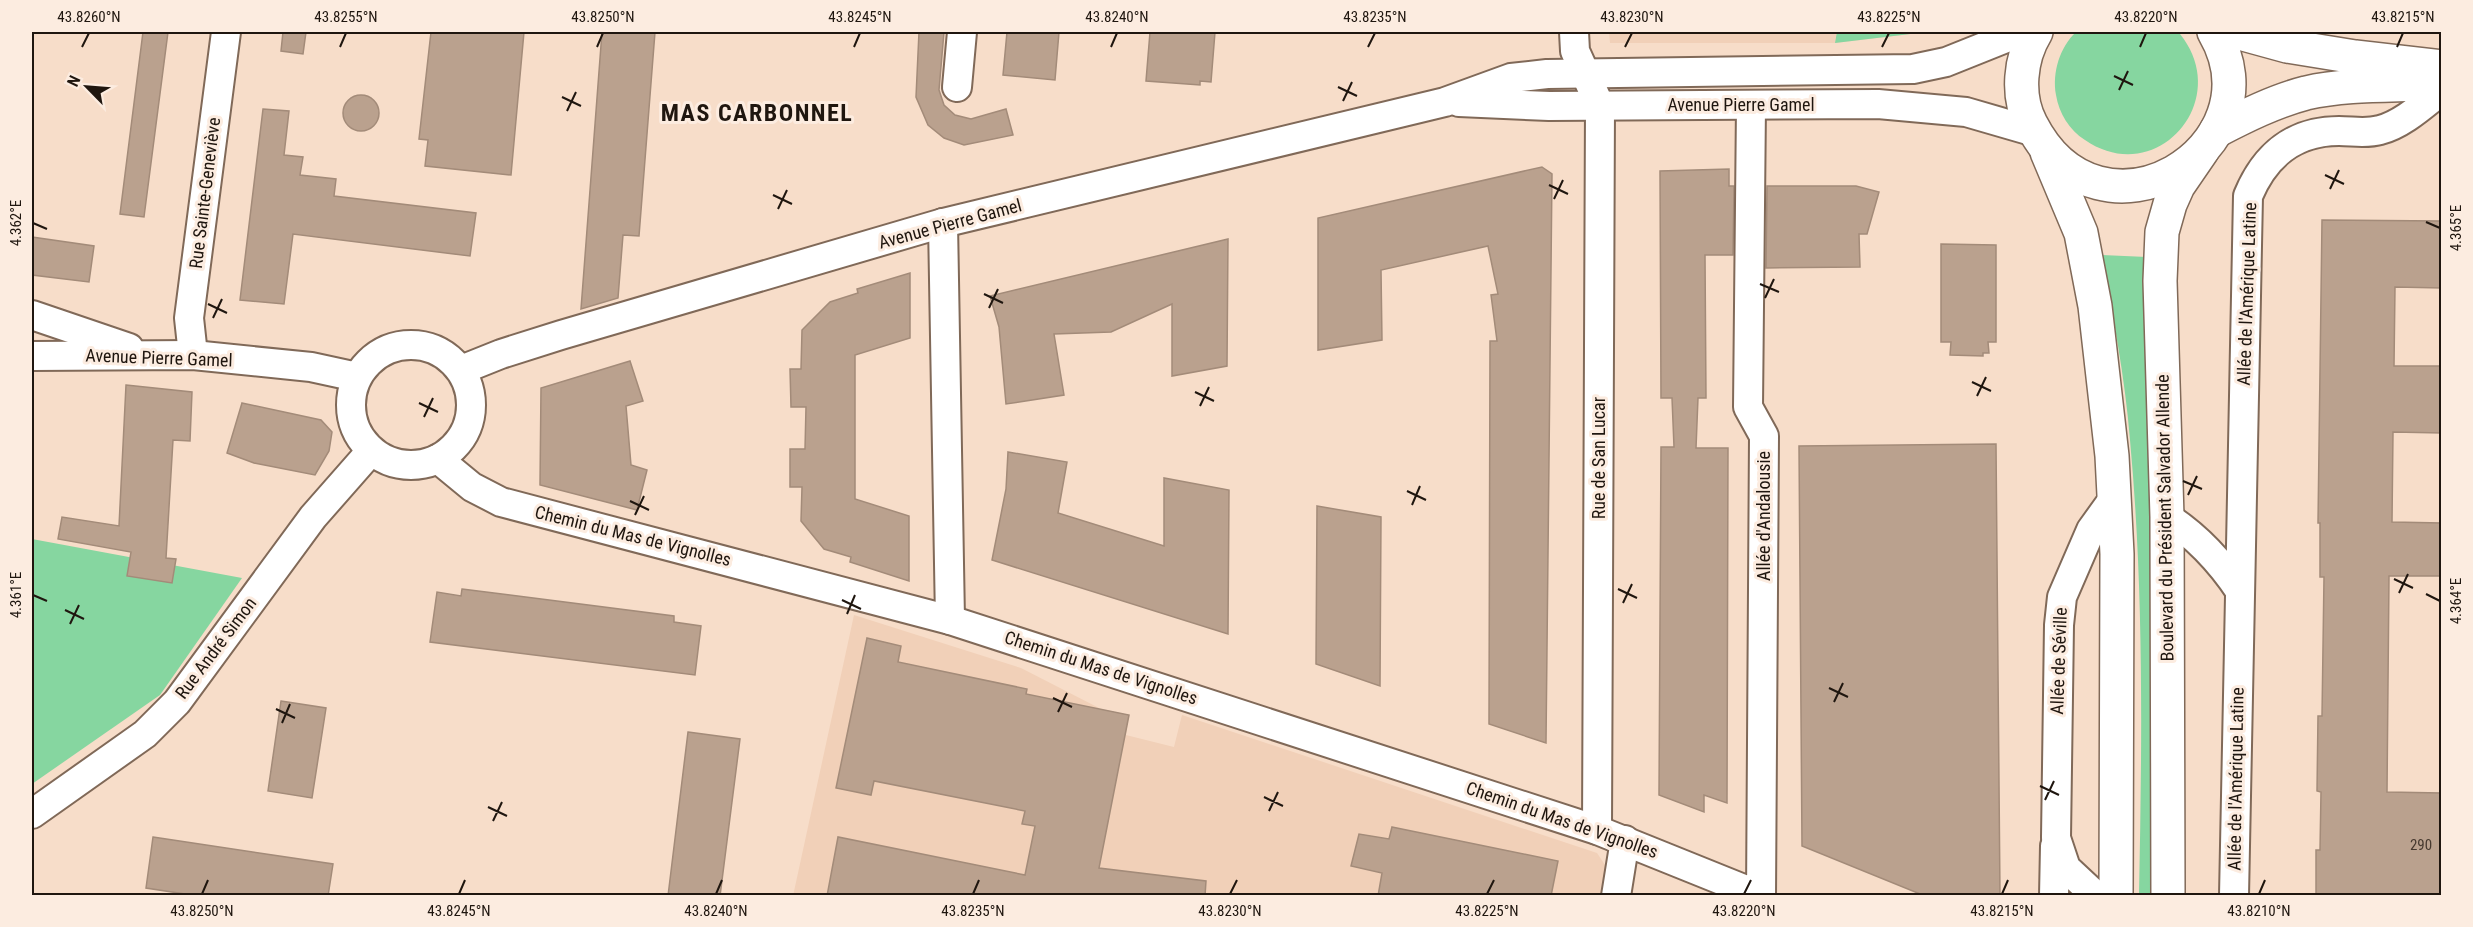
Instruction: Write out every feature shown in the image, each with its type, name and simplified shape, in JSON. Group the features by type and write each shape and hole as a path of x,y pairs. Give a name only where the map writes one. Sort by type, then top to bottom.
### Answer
{"main road":[{"path":"2036,32 2025,58 2022,89 2027,117 2066,191 2082,239 2095,306 2112,456 2117,554 2116,896"},
{"path":"2209,141 2226,102 2228,83 2225,58 2214,32"},
{"path":"2236,32 2298,48 2442,67"},
{"path":"2041,142 2083,177 2120,186 2149,183 2166,177 2209,141 2246,115 2307,93 2348,88 2442,83"},
{"name":"Boulevard du Président Salvador Allende","path":"2168,896 2167,517 2160,281 2162,232 2178,186 2209,141"}],"street":[{"name":"Rue Sainte-Geneviève","path":"193,355 189,318 226,32"},
{"path":"957,87 962,32"},
{"path":"1574,32 1575,51 1593,89"},
{"name":"Avenue Pierre Gamel","path":"461,370 551,338 943,223 1445,102 1593,89 1913,69 1946,62 2021,32"},
{"name":"Avenue Pierre Gamel","path":"1593,89 1751,105 1878,104 1955,110 2041,142"},
{"name":"Rue de San Lucar","path":"1593,89 1598,830"},
{"name":"Allée de l'Amérique Latine","path":"2234,896 2246,213 2254,182 2272,155 2290,144 2319,132 2383,130 2442,90"},
{"name":"Allée d'Andalousie","path":"1751,105 1748,407 1764,436 1761,896"},
{"path":"943,223 950,620"},
{"path":"32,315 151,355"},
{"path":"408,344 438,350 461,370 471,394 470,420 459,443 438,459 415,466 392,463 371,451 356,429 350,403 357,377 378,354 408,344"},
{"name":"Avenue Pierre Gamel","path":"32,356 193,355 311,367 357,377"},
{"name":"Rue André Simon","path":"32,814 145,734 177,702 313,517 371,451"},
{"name":"Chemin du Mas de Vignolles","path":"438,459 472,487 501,502 950,620 1598,830 1761,896"},
{"name":"Allée de Séville","path":"2054,896 2056,709 2061,597 2091,530 2114,498"},
{"path":"2167,517 2189,531 2210,550 2240,591"},
{"name":"Allée de Séville","path":"2056,838 2061,860 2066,868 2074,878 2096,896"},
{"path":"1616,896 1625,840"}],"shaded area":[{"path":"1609,32 1927,32 1835,43 1610,43"},
{"path":"854,615 1021,668 1101,709 1129,715 1126,735 1174,747 1182,715 1597,853 1609,871 1605,896 793,896"}],"green space":[{"path":"1837,32 1927,32 1835,43"},
{"path":"2076,32 2177,32 2180,34 2194,60 2198,86 2192,110 2179,130 2160,146 2137,154 2112,152 2085,140 2074,131 2060,108 2056,95 2055,78 2058,60 2070,38"},
{"path":"2102,255 2147,257 2152,498 2155,895 2139,895 2141,668 2135,497 2125,394"},
{"path":"32,539 242,578 160,695 32,784"}],"building":[{"path":"143,32 168,32 144,217 120,214"},
{"path":"283,32 306,32 303,54 281,51"},
{"path":"431,32 524,32 511,175 425,166 428,140 419,139"},
{"path":"602,32 655,32 639,236 623,235 618,298 581,309"},
{"path":"919,32 944,32 939,90 944,105 955,115 971,119 1006,109 1013,135 964,145 944,138 928,125 916,97"},
{"path":"1007,32 1059,32 1055,80 1003,75"},
{"path":"1150,32 1215,32 1211,82 1200,81 1200,85 1146,81"},
{"path":"361,95 374,100 379,113 374,126 361,131 348,126 343,113 348,100"},
{"path":"263,109 289,111 284,155 303,157 300,175 336,179 334,196 476,213 470,256 293,234 284,304 240,300"},
{"path":"1542,167 1552,174 1546,743 1489,724 1490,341 1497,341 1491,295 1498,294 1488,246 1381,270 1382,340 1318,350 1318,218"},
{"path":"1729,169 1729,186 1734,186 1733,255 1705,255 1706,398 1698,398 1696,448 1728,448 1727,803 1704,795 1704,812 1659,795 1661,447 1674,447 1672,398 1661,398 1660,171"},
{"path":"1767,186 1856,186 1879,192 1867,234 1859,234 1860,267 1766,268"},
{"path":"2322,220 2442,221 2442,288 2395,287 2394,366 2442,366 2442,433 2393,432 2392,522 2442,523 2442,576 2389,576 2387,792 2442,793 2442,896 2316,896 2316,850 2320,850 2321,792 2317,791 2318,716 2322,716 2324,577 2320,577 2320,523 2318,523"},
{"path":"32,237 94,246 89,282 32,275"},
{"path":"1228,239 1227,366 1172,376 1172,304 1111,332 1054,334 1064,395 1006,404 999,327 990,296"},
{"path":"1941,244 1996,245 1996,342 1988,342 1989,353 1983,353 1983,356 1950,355 1951,342 1941,342"},
{"path":"910,273 910,338 855,355 855,499 909,516 909,581 850,562 851,557 824,549 801,521 802,487 790,487 790,449 805,449 806,407 791,407 790,369 801,369 802,330 830,302 858,293 857,289"},
{"path":"630,361 643,401 626,406 631,465 647,470 637,510 540,485 541,388"},
{"path":"126,385 192,392 190,441 173,440 166,558 176,559 172,583 127,576 131,552 58,539 62,517 119,526"},
{"path":"242,403 321,420 332,432 329,451 315,475 254,463 227,453"},
{"path":"1996,444 2000,896 1925,896 1802,846 1799,446"},
{"path":"1008,452 1067,462 1058,513 1164,546 1164,478 1229,490 1228,634 992,560 1006,489"},
{"path":"1317,506 1381,517 1380,686 1316,664"},
{"path":"462,589 674,616 674,622 701,626 695,675 430,642 437,592 461,596"},
{"path":"867,638 901,646 898,662 1027,689 1026,694 1129,715 1099,868 1206,881 1205,896 827,896 838,837 1025,875 1035,826 1022,824 1025,811 874,781 871,795 836,788"},
{"path":"281,701 326,708 312,798 268,791"},
{"path":"688,732 740,739 720,896 668,896"},
{"path":"1392,827 1558,861 1551,896 1378,896 1382,873 1351,866 1359,834 1389,839"},
{"path":"153,837 333,864 328,896 198,896 146,888"}],"district":[{"name":"MAS CARBONNEL","path":"757,113"}]}
